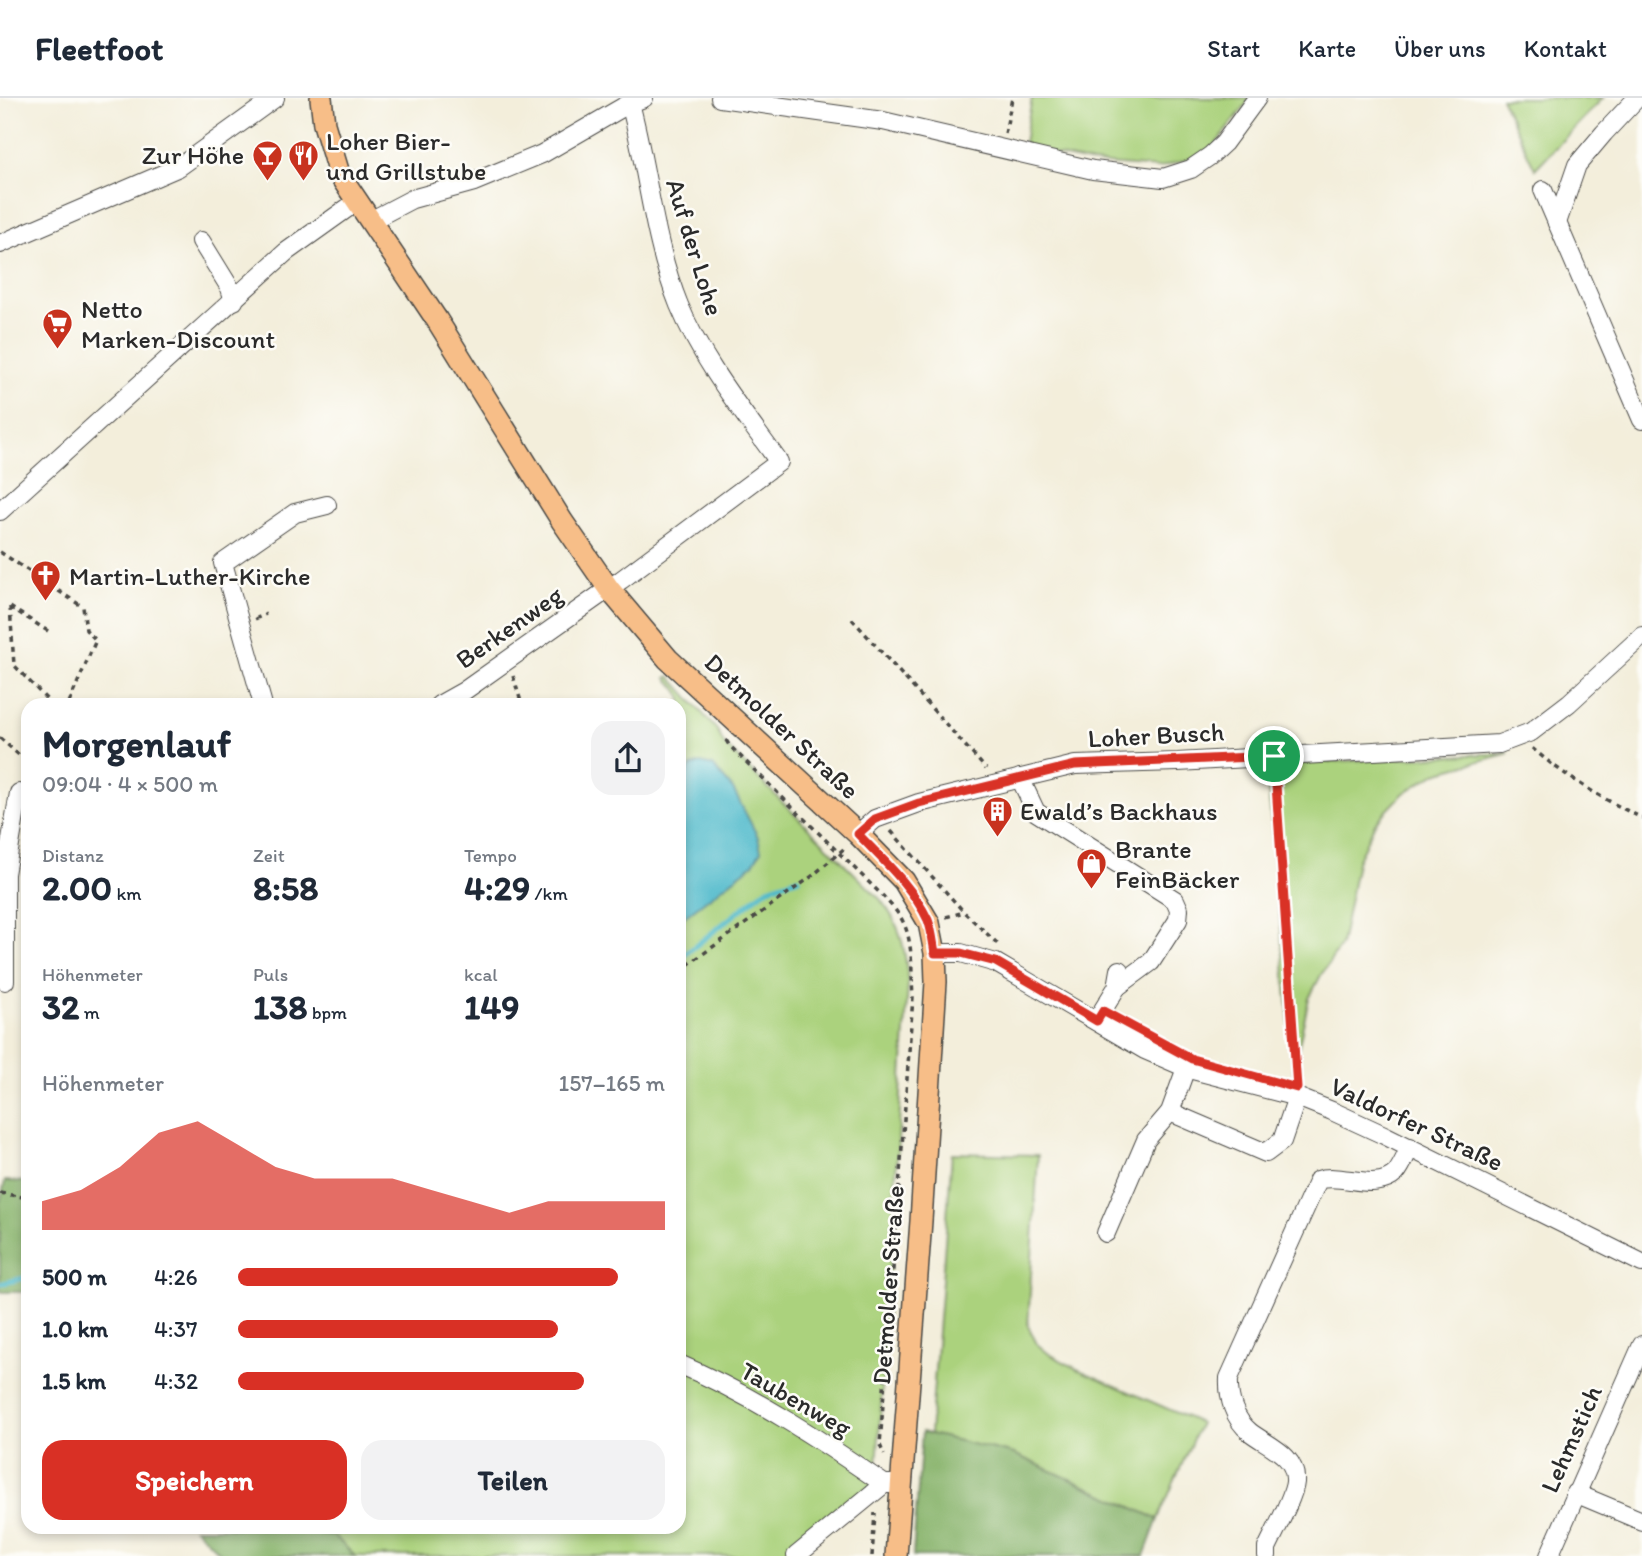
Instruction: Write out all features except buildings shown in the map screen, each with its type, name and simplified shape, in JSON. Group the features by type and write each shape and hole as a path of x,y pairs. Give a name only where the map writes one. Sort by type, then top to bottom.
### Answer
{"main road":[{"name":"Detmolder Straße","path":"321,98 329,146 339,174 437,320 562,521 608,589 668,659 858,834 904,881 929,923 935,953 936,982 921,1221 892,1484 896,1556"}],"street":[{"path":"0,244 179,167 275,98"},
{"path":"730,99 883,121 1093,170 1163,178 1191,169 1210,156 1224,143 1257,98"},
{"path":"1557,223 1577,165 1637,98"},
{"path":"370,221 412,199 474,182 542,154 637,101"},
{"name":"Auf der Lohe","path":"608,589 779,463 708,363 679,304 662,248 637,101"},
{"path":"1543,190 1642,420"},
{"path":"0,511 286,252 356,202"},
{"path":"201,241 230,288 234,301"},
{"path":"261,698 223,563 295,513 327,505"},
{"name":"Berkenweg","path":"468,698 508,661 608,589"},
{"name":"Loher Busch","path":"858,834 875,819 919,803 1075,765 1499,744 1531,732 1569,703 1642,636"},
{"path":"1020,778 1036,812 1175,900 1179,909 1178,920 1151,962 1118,978 1097,1021"},
{"path":"0,800 21,791"},
{"path":"5,981 5,874 21,799"},
{"name":"Valdorfer Straße","path":"935,953 961,953 996,962 1145,1049 1186,1068 1297,1093 1642,1263"},
{"path":"1106,1233 1146,1140 1170,1112 1186,1068"},
{"path":"1170,1112 1266,1153 1282,1141 1297,1093"},
{"path":"1267,1556 1267,1548 1296,1485 1294,1468 1284,1455 1249,1431 1236,1415 1228,1394 1228,1378 1318,1180 1329,1176 1358,1181 1389,1178 1398,1171 1410,1147"},
{"name":"Lehmstich","path":"1549,1556 1574,1493 1642,1345"},
{"name":"Taubenweg","path":"686,1368 763,1406 892,1484"},
{"path":"796,1556 892,1484"},
{"path":"1574,1493 1642,1521"}],"path":[{"path":"1003,150 1012,98"},
{"path":"0,552 83,607 86,630 96,637 96,640 71,698"},
{"path":"45,698 14,665 10,607 51,633"},
{"path":"852,619 1000,783"},
{"path":"508,661 521,698"},
{"path":"1520,737 1551,764 1594,795 1642,818"},
{"path":"0,738 21,757"},
{"path":"1274,756 1297,1093"},
{"path":"875,819 896,834 964,912 999,946"},
{"path":"686,966 840,855 858,834"},
{"path":"872,1556 875,1512 892,1484 880,1445 913,997 905,929"},
{"path":"0,1192 21,1196"}],"green space":[{"path":"1032,98 1251,98 1208,154 1158,168 1093,163 1023,148"},
{"path":"1501,98 1603,98 1535,169"},
{"path":"670,676 717,730 724,744 880,899 902,939 908,985 876,1482 789,1556 355,1556 334,1536 325,1534 686,1534 686,698 681,698 667,678"},
{"path":"1509,753 1436,773 1404,793 1375,823 1357,862 1341,945 1309,998 1298,1048 1298,1076 1294,1075 1266,765"},
{"path":"952,1153 1038,1155 1028,1326 1037,1344 1049,1354 1077,1369 1200,1423 1158,1519 1014,1454 930,1434"},
{"path":"5,1181 21,1182 21,1292 0,1290 0,1203"},
{"path":"922,1432 1014,1454 1158,1519 1144,1556 913,1556"},
{"path":"201,1534 325,1534 334,1536 355,1556 223,1556"}],"water":[{"path":"701,763 713,766 733,789 758,837 761,851 753,864 686,916 686,775 691,766"}],"waterway":[{"path":"686,953 768,888 799,878"},
{"path":"0,1284 21,1279"}],"place":[{"name":"Zur Höhe","path":"267,182"},
{"name":"Loher Bier- und Grillstube","path":"303,183"},
{"name":"Netto Marken-Discount","path":"58,351"},
{"name":"Martin-Luther-Kirche","path":"46,603"},
{"name":"Ewald’s Backhaus","path":"997,838"},
{"name":"Brante FeinBäcker","path":"1092,891"}],"route":[{"path":"1274,756 1297,1088 1192,1059 1103,1011 1097,1021 996,962 961,953 935,953 929,923 904,881 858,834 875,819 919,803 1075,765 1274,756"}]}
